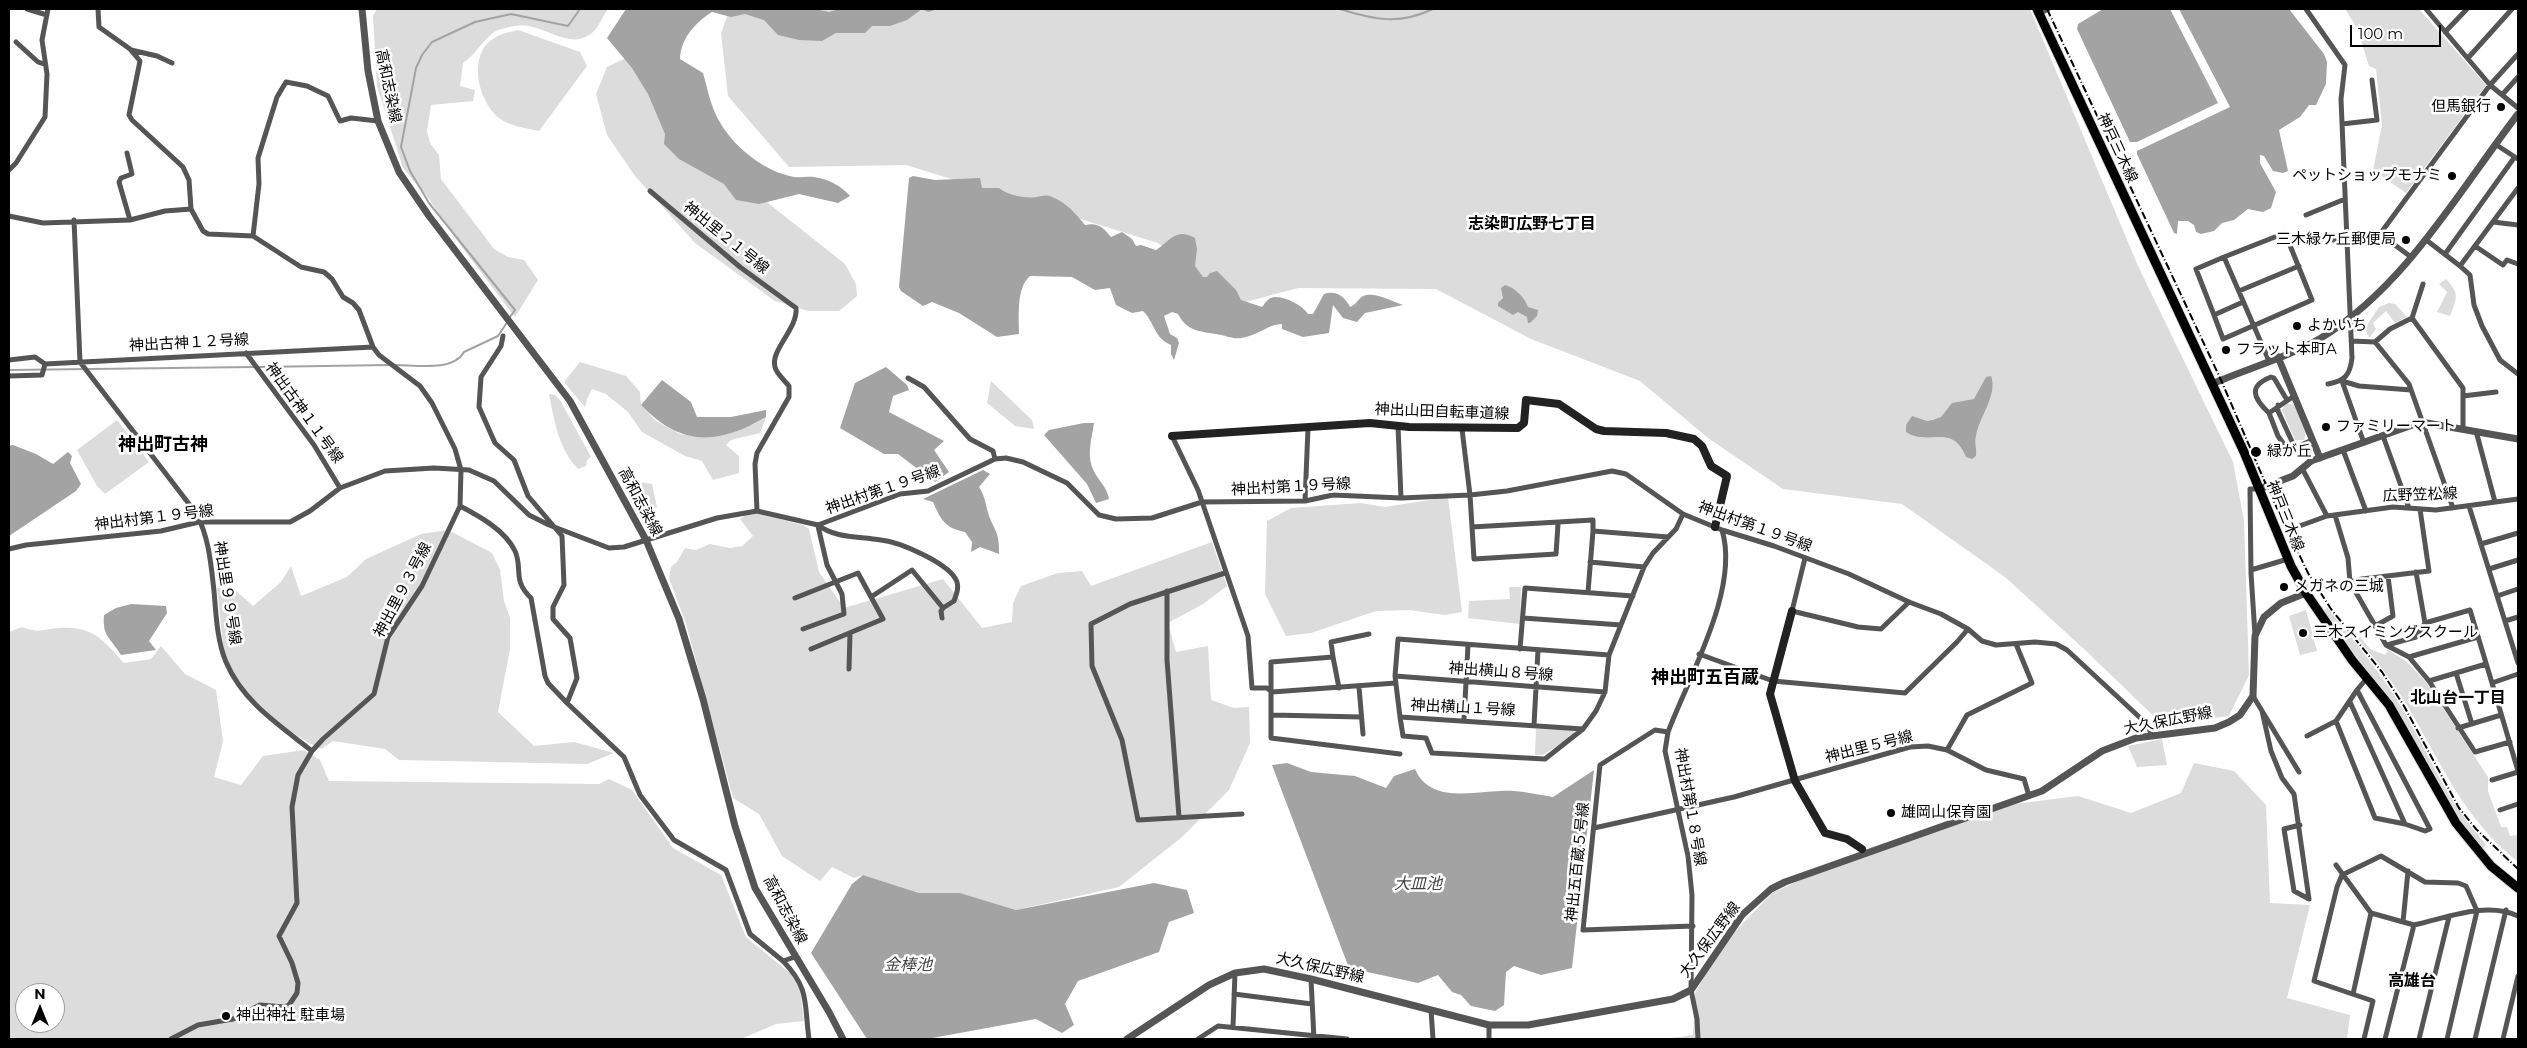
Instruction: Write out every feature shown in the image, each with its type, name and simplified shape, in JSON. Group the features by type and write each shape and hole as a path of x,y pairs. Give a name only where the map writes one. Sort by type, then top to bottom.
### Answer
{"main road":[{"name":"神戸三木線","path":"2041,10 2212,384 2288,559 2306,593 2352,660 2389,705 2456,823 2491,866 2518,888"},
{"name":"神出山田自転車道線","path":"1172,436 1308,428 1370,422 1398,426 1462,429 1522,427 1525,403 1529,399 1559,404 1596,429 1604,431 1666,433 1694,439 1702,446 1711,466 1727,476 1718,529"},
{"path":"1792,611 1770,694 1795,780 1825,833 1847,839 1864,851"}],"street":[{"path":"27,9 48,12"},
{"path":"44,9 48,12"},
{"path":"98,9 99,27 130,50 140,61 129,115 132,120 183,167 189,180 191,209 202,231 208,234 253,236 301,267 324,272 332,279 343,297 353,303 359,310 373,347 386,361 420,386 432,403 455,449 462,470 460,506 478,516 498,532 515,552 521,588 530,598 545,676 548,682 567,703 624,757 640,795 674,840 726,870 740,901 750,934 784,961 794,972 805,992 809,1039"},
{"name":"高和志染線","path":"362,9 368,72 378,121 399,172 429,216 570,401 646,540 680,619 703,699 735,826 755,888 843,1039"},
{"path":"2306,9 2345,65 2341,99 2351,369 2342,381"},
{"path":"2426,9 2490,85 2518,108"},
{"path":"2445,32 2468,9"},
{"path":"2468,58 2512,9"},
{"path":"9,170 16,164 45,117 47,74 44,64 42,40 48,12"},
{"path":"16,42 38,62 44,64"},
{"path":"130,50 157,56 172,63"},
{"path":"2411,257 2380,234 2490,85 2518,54"},
{"path":"2502,95 2518,77"},
{"path":"2342,124 2377,120 2372,80"},
{"path":"253,236 259,184 258,158 277,97 286,82 307,86 328,96 340,121 351,118 378,121"},
{"path":"2212,384 2278,358 2319,339 2349,319 2400,272 2518,114"},
{"path":"2445,254 2516,159 2495,144"},
{"path":"127,153 132,174 121,178 119,182 130,220"},
{"path":"2460,266 2518,189"},
{"name":"神出里２１号線","path":"650,191 740,267 796,308 797,317 774,360 775,368 789,386 789,397 758,454 755,464 757,511"},
{"path":"2306,215 2345,199"},
{"path":"9,216 44,223 74,220 130,220 165,211 191,209"},
{"path":"74,220 80,362 201,523"},
{"path":"2492,222 2518,225"},
{"path":"2285,233 2312,300 2223,339 2196,268 2224,257 2285,233"},
{"path":"2425,239 2470,275 2474,305 2482,326 2500,360 2518,374"},
{"path":"2315,240 2346,240"},
{"path":"2475,246 2503,265 2507,260 2518,264"},
{"path":"2224,257 2269,361"},
{"path":"2239,291 2299,266"},
{"path":"2351,341 2375,342 2390,329 2412,318 2423,284"},
{"path":"2214,314 2243,302"},
{"path":"2412,318 2463,388 2463,429"},
{"path":"503,336 501,346 481,377 479,407 496,444 514,460 528,496 562,536 564,585 553,607 553,619 570,638 577,678 567,703"},
{"path":"2375,342 2409,384 2453,508"},
{"name":"神出古神１２号線","path":"9,360 35,358 45,364 373,347"},
{"name":"神出古神１１号線","path":"246,353 314,445 340,488"},
{"path":"2278,358 2320,458"},
{"path":"9,376 42,375 45,364"},
{"path":"2287,400 2274,378 2271,377 2258,382 2255,387 2263,407 2269,413 2278,436 2285,446 2295,448 2312,440"},
{"path":"908,378 924,387 959,429 970,439 993,451 995,459"},
{"path":"2328,384 2342,381 2359,386 2411,390"},
{"path":"2342,381 2364,442"},
{"path":"2463,396 2496,392"},
{"path":"2269,413 2278,405 2294,396"},
{"path":"2278,405 2278,412 2295,448"},
{"path":"2299,772 2253,696 2255,636 2250,570 2250,490 2275,484 2293,476 2302,468 2320,458 2421,422 2518,439"},
{"path":"1398,426 1402,498"},
{"path":"1305,502 1308,428"},
{"path":"1462,429 1470,495 1474,559 1556,554 1558,524"},
{"path":"2476,431 2495,502"},
{"path":"1172,436 1202,502 1248,636 1252,688 1267,688 1272,692 1396,683"},
{"path":"2383,436 2409,508"},
{"path":"2344,450 2366,511"},
{"name":"神出村第１９号線","path":"9,549 26,544 161,531 201,523 290,522 310,511 340,488 385,471 434,468 469,470 494,481 529,515 609,548 624,547 717,518 757,511 818,525 900,494 928,491 995,459 1006,458 1023,462 1067,483 1098,515 1116,520 1152,518 1202,502 1305,502 1333,495 1402,498 1470,495 1507,491 1612,471 1626,474 1684,514 1718,529 1850,574 1909,602 1941,614 1968,629 1982,641 1996,645 2056,644 2067,650 2149,726 2151,736"},
{"path":"2302,468 2327,516"},
{"name":"広野笠松線","path":"2275,484 2294,528 2327,516 2393,507 2420,509 2453,508 2518,500"},
{"name":"神出里９３号線","path":"171,1039 198,1025 233,1019 260,1005 284,1007 289,1005 297,993 298,983 292,963 279,936 297,903 292,807 298,775 312,751 323,739 374,694 388,637 422,586 460,506"},
{"path":"2469,506 2505,621 2516,646 2518,663"},
{"path":"2350,582 2429,570 2420,509"},
{"path":"1400,717 1403,736 1426,738 1432,753 1545,759 1583,729 1596,711 1605,692 1609,655 1644,567 1653,553 1676,529 1684,514"},
{"path":"2335,515 2348,558 2350,582 2386,645 2409,658 2429,681 2475,752 2510,742"},
{"path":"1472,527 1558,524 1593,520 1588,592"},
{"name":"神出里９９号線","path":"201,523 212,565 219,634 226,662 236,681 257,708 312,751"},
{"path":"804,629 844,614 842,594 827,565 818,525"},
{"path":"818,525 823,529 851,538 894,543 942,566 955,577 958,584 954,600 941,611 942,618"},
{"name":"神出村第１８号線","path":"1698,1039 1697,1019 1690,990 1693,926 1688,856 1665,751 1668,732 1722,593 1726,554 1718,529"},
{"path":"1593,531 1668,537"},
{"path":"2481,544 2518,533"},
{"path":"1805,558 1792,611 1858,627 1882,629 1909,602"},
{"path":"2250,570 2288,559"},
{"path":"2489,569 2518,560"},
{"path":"1590,562 1644,567"},
{"path":"872,597 912,570 943,608"},
{"path":"2416,572 2425,624"},
{"path":"795,598 858,573 883,619 811,650"},
{"path":"1225,573 1130,604 1091,624 1092,666 1122,740 1138,820 1242,814"},
{"path":"2375,626 2393,616 2388,576"},
{"path":"1520,649 1525,588 1633,596"},
{"path":"2497,596 2518,589"},
{"path":"1167,591 1167,660 1179,817"},
{"path":"2255,636 2264,617 2281,603 2306,593"},
{"path":"2386,645 2416,637 2425,624 2470,610 2518,771 2492,780"},
{"path":"2505,621 2518,617"},
{"path":"1523,618 1621,625"},
{"path":"1699,654 1774,681 1905,693 1968,629"},
{"path":"849,669 850,633"},
{"path":"1339,688 1331,642 1369,634"},
{"path":"2409,658 2478,637"},
{"name":"神出横山１号線","path":"1583,729 1534,724 1400,717 1395,676 1398,639 1609,655"},
{"path":"1947,750 1967,715 2032,683 2016,644"},
{"path":"1464,720 1468,645"},
{"path":"1534,724 1538,650"},
{"path":"1333,657 1270,662 1272,692 1271,738 1400,754"},
{"path":"2429,681 2486,664"},
{"path":"2456,673 2472,724"},
{"path":"2492,683 2518,674"},
{"name":"神出横山８号線","path":"1395,676 1605,692"},
{"path":"2307,736 2336,721 2367,678"},
{"path":"1359,686 1363,734"},
{"path":"2336,721 2375,818 2405,824 2424,831 2430,829 2357,690"},
{"name":"大久保広野線","path":"1127,1039 1136,1037 1209,985 1235,973 1264,969 1311,979 1489,1025 1528,1025 1673,999 1690,990 1742,915 1771,889 1864,851 2029,796 2062,779 2102,751 2136,738 2215,728 2240,715 2253,696"},
{"path":"2350,702 2405,824"},
{"path":"2262,711 2271,751 2282,778 2294,794 2300,825 2309,899 2294,891 2284,829 2300,825"},
{"path":"1272,715 1361,717"},
{"path":"2458,728 2501,715"},
{"name":"神出五百蔵５号線","path":"1668,732 1655,730 1600,765 1583,930 1693,926"},
{"name":"神出里５号線","path":"1594,828 1677,810 1795,780 1844,764 1910,747 1928,746 1947,750 1986,770 2024,779 2029,796"},
{"path":"2500,810 2518,804"},
{"path":"2364,1039 2373,1001 2314,981 2337,886 2342,875 2381,856 2425,882 2458,883 2466,886 2477,911 2447,1039"},
{"path":"2336,865 2371,913 2403,922 2414,925 2493,909 2506,910 2518,916"},
{"path":"2403,922 2408,871"},
{"path":"2475,1039 2506,910"},
{"path":"2353,994 2371,913"},
{"path":"2419,1039 2448,917"},
{"path":"2384,1039 2414,925"},
{"path":"784,961 795,957"},
{"path":"1233,1027 1235,973"},
{"path":"2503,1039 2518,976"},
{"path":"1311,979 1313,1037"},
{"path":"1234,994 1312,1004"},
{"path":"1431,1010 1433,1039"},
{"path":"1489,1025 1489,1039"},
{"path":"1198,1039 1218,1026 1347,1039"}],"shaded area":[{"path":"377,9 608,9 595,30 584,38 574,40 525,25 501,29 495,32 463,63 460,86 475,90 473,101 431,105 427,131 430,143 439,155 441,179 494,249 508,257 524,260 538,280 515,317 461,246 429,199 403,168 377,86 373,16"},
{"path":"730,9 2030,9 2138,266 2233,462 2244,520 2249,675 2229,716 2163,725 2005,577 1902,504 1783,489 1708,438 1640,381 1531,339 1436,289 1298,288 1238,304 1158,243 906,165 789,167 728,96 721,33"},
{"path":"2345,9 2419,9 2486,85 2406,193 2373,170 2382,125 2376,69 2369,66 2357,28"},
{"path":"518,30 580,52 587,66 539,131 513,125 499,118 485,100 478,76 478,64 481,53 487,44 498,36"},
{"path":"632,55 752,182 768,203 845,264 856,284 857,296 839,311 808,311 775,301 695,243 635,176 607,135 596,94 607,67"},
{"path":"2446,279 2454,289 2456,296 2450,316 2437,312 2447,292 2439,284"},
{"path":"2389,303 2395,304 2407,317 2395,323 2386,311 2373,323 2376,329 2369,338 2365,328 2379,307"},
{"path":"580,362 626,376 640,392 641,405 656,421 680,434 700,437 754,424 766,417 760,433 731,440 726,445 739,456 739,473 713,480 702,461 685,456 642,432 628,412 606,394 592,389 585,407 564,382"},
{"path":"991,381 1032,420 1034,429 1015,426 987,403"},
{"path":"549,394 555,395 560,400 591,457 587,460 586,466 578,469 566,453 555,424"},
{"path":"2286,403 2294,405 2306,433 2304,440 2295,440 2282,410"},
{"path":"117,420 149,462 105,494 97,486 77,450"},
{"path":"638,482 652,484 657,507 648,511 646,518 642,516 631,502 627,489"},
{"path":"1448,497 1462,612 1445,615 1409,610 1376,611 1311,633 1286,636 1265,594 1267,521 1291,508 1361,503 1385,507"},
{"path":"756,513 803,525 809,529 819,572 844,608 943,579 982,628 1012,622 1013,603 1021,586 1058,573 1082,571 1091,586 1212,542 1227,586 1203,604 1168,623 1176,652 1208,646 1211,700 1234,708 1249,707 1250,743 1229,790 1182,837 1119,887 1016,910 960,893 919,893 863,875 854,878 832,867 820,881 782,856 759,814 733,798 686,624 669,578 671,567 677,562 685,548 696,550 710,544 730,548 742,546 753,536 740,519 747,514"},
{"path":"448,530 492,553 500,570 504,601 510,618 510,649 498,712 534,746 574,742 614,753 587,764 399,760 385,749 333,741 321,749 280,724 253,700 242,687 233,674 225,653 217,588 232,587 253,606 281,582 291,566 301,596 347,577 366,559 421,534"},
{"path":"1509,587 1521,587 1520,624 1468,618 1469,601 1510,599"},
{"path":"2327,607 2394,695 2460,812 2486,844 2483,849 2458,820 2395,708 2323,612"},
{"name":"三木スイミングスクール","path":"2306,610 2317,651 2300,655 2289,616"},
{"path":"22,627 37,631 59,628 81,629 104,641 124,663 151,659 161,646 185,674 216,690 223,741 214,777 241,785 263,756 304,750 320,760 329,781 599,784 609,779 632,790 673,848 721,875 746,937 791,974 800,990 804,1021 776,1024 741,1039 9,1039 9,632"},
{"path":"2360,637 2370,649 2385,655 2388,650 2406,661 2426,682 2488,777 2488,791 2501,827 2507,827 2510,836 2518,835 2518,862 2499,845 2468,809 2403,698 2358,639"},
{"path":"1536,729 1574,730 1574,735 1543,755 1535,755"},
{"path":"2162,739 2167,765 2137,767 2128,746"},
{"path":"2194,763 2234,771 2266,805 2270,903 2310,905 2287,998 2350,1015 2347,1039 1664,1039 1693,1035 1695,993 1721,946 1772,893 1818,872 2014,804 2078,796 2131,813 2181,793"}],"water":[{"path":"626,9 814,9 829,12 839,9 922,9 907,20 890,26 872,26 865,33 836,33 822,41 799,40 778,35 764,20 745,14 731,17 712,12 695,26 683,44 680,59 703,73 715,112 727,133 735,142 753,158 773,170 794,177 824,179 838,186 850,196 838,203 799,194 759,204 736,200 724,184 679,159 664,144 665,134 648,94 632,68 607,38"},
{"path":"922,9 939,9 928,12"},
{"path":"2103,9 2170,9 2218,103 2137,142 2130,142 2077,29 2078,24"},
{"path":"2179,9 2289,9 2324,54 2327,62 2326,84 2316,105 2309,105 2300,117 2279,130 2288,171 2283,173 2273,171 2264,156 2260,155 2260,163 2276,192 2271,208 2263,212 2248,209 2234,220 2222,223 2214,231 2201,234 2196,232 2194,225 2188,221 2178,221 2177,234 2174,233 2137,154 2137,151 2230,107"},
{"path":"913,176 935,180 980,178 982,188 999,188 1007,193 1022,197 1050,196 1066,205 1085,225 1093,224 1100,226 1111,237 1122,232 1132,239 1136,246 1141,245 1156,250 1178,235 1188,235 1195,238 1197,249 1195,266 1203,277 1207,277 1210,273 1217,271 1236,290 1241,300 1262,307 1267,300 1280,297 1298,305 1308,314 1313,314 1324,294 1328,293 1343,297 1350,307 1367,295 1383,297 1403,305 1365,313 1357,322 1343,318 1333,305 1329,333 1303,337 1282,329 1282,324 1246,337 1233,338 1191,328 1186,325 1178,314 1172,312 1164,316 1170,334 1177,338 1179,343 1174,360 1171,354 1171,345 1161,338 1143,311 1132,313 1116,305 1110,288 1095,290 1072,277 1030,276 1020,295 1019,334 997,337 959,313 932,302 923,306 901,291 899,287 909,178"},
{"path":"1505,285 1519,293 1528,307 1538,310 1537,316 1530,323 1528,323 1527,317 1518,312 1513,315 1498,306 1498,303 1503,298 1501,288"},
{"path":"886,367 907,385 909,390 893,396 889,412 944,441 934,450 949,472 935,482 898,454 884,454 840,428 855,383"},
{"path":"1991,376 1992,391 1976,436 1976,456 1972,459 1966,457 1954,440 1915,436 1906,432 1906,425 1912,416 1927,421 1941,417 1952,403 1974,399 1986,377"},
{"path":"662,380 691,402 697,417 731,417 766,410 766,417 732,433 716,437 685,435 671,429 656,419 641,405"},
{"path":"1084,423 1094,423 1090,445 1092,467 1106,490 1109,499 1096,503 1087,484 1044,435 1049,430"},
{"path":"13,445 36,454 53,464 68,452 72,456 70,463 81,484 76,491 9,536 9,446"},
{"path":"983,470 990,474 979,487 997,534 999,554 980,547 971,552 972,542 965,532 953,528 944,522 933,502 923,499"},
{"path":"131,604 166,606 167,613 149,641 156,650 121,655 108,637 104,628 104,615 116,608"},
{"name":"大皿池","path":"1287,763 1311,772 1355,776 1386,788 1394,776 1415,769 1422,781 1433,788 1445,792 1458,794 1514,791 1553,797 1594,770 1572,968 1541,975 1514,966 1506,972 1504,1005 1495,1011 1471,1006 1461,995 1452,992 1438,975 1418,983 1349,968 1272,765"},
{"name":"金棒池","path":"863,875 919,893 960,893 1016,910 1154,883 1187,890 1194,913 1169,922 1159,952 1078,981 1065,1004 1074,1025 1062,1033 1036,1019 927,1039 867,1039 811,953 852,884"}],"waterway":[{"path":"510,317 515,310 429,203 410,171 401,147 416,68 422,55 432,42 475,22 511,14 568,26 580,9"},
{"path":"1340,9 1365,16 1387,19 1409,17 1433,9"},
{"path":"396,365 433,366 451,362 459,358 464,352 498,336 508,321"},
{"path":"259,367 389,365"},
{"path":"9,370 254,367"}],"railway":[{"path":"2047,9 2221,380 2267,487 2308,573 2331,609 2382,672 2404,706 2459,808 2476,829 2518,869"}],"place":[{"name":"但馬銀行","path":"2501,107"},
{"name":"ペットショップモナミ","path":"2452,176"},
{"name":"三木緑ケ丘郵便局","path":"2406,240"},
{"name":"よかいち","path":"2297,326"},
{"name":"フラット本町A","path":"2226,350"},
{"name":"ファミリーマート","path":"2326,427"},
{"name":"緑が丘","path":"2256,452"},
{"name":"メガネの三城","path":"2284,587"},
{"name":"三木スイミングスクール","path":"2303,633"},
{"name":"雄岡山保育園","path":"1891,813"},
{"name":"神出神社 駐車場","path":"226,1016"}],"district":[{"name":"志染町広野七丁目","path":"1532,224"},
{"name":"神出町古神","path":"163,445"},
{"name":"神出町五百蔵","path":"1705,678"},
{"name":"北山台一丁目","path":"2458,698"},
{"name":"高雄台","path":"2412,981"}]}
